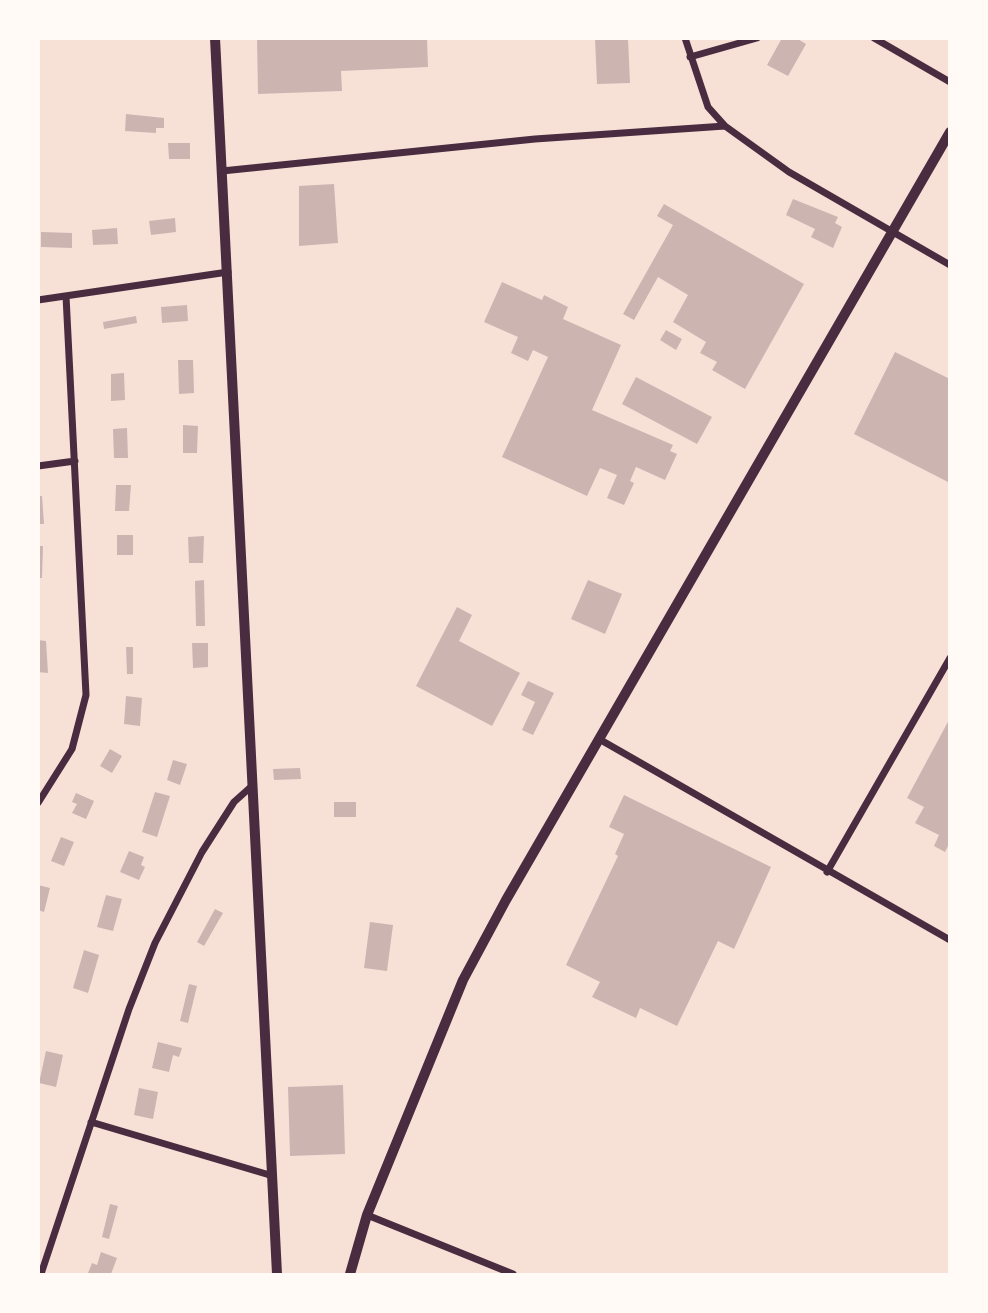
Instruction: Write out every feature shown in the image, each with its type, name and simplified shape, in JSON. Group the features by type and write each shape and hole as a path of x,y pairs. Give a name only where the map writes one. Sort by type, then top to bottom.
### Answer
{"main road":[{"path":"349,1275 367,1215 463,980 950,132"}],"street":[{"path":"215,38 277,1275"},
{"path":"685,38 708,107 743,142 789,172 950,265"},
{"path":"690,57 757,38"},
{"path":"874,38 950,82"},
{"path":"222,170 535,139 725,126"},
{"path":"38,300 228,272"},
{"path":"38,803 72,749 86,695 66,296"},
{"path":"38,466 75,461"},
{"path":"827,872 950,658"},
{"path":"599,739 827,872 950,940"},
{"path":"41,1275 129,1009 166,917 234,802 254,785"},
{"path":"91,1122 273,1176"},
{"path":"367,1215 513,1275"}],"building":[{"path":"257,38 427,38 428,67 341,71 342,91 258,94"},
{"path":"595,38 628,38 630,83 597,84"},
{"path":"782,38 796,38 806,44 788,76 767,65"},
{"path":"126,114 164,118 164,128 156,128 156,133 125,131"},
{"path":"168,143 190,143 190,159 169,159"},
{"path":"334,184 338,243 299,246 299,186"},
{"path":"793,199 838,217 835,223 842,227 833,248 811,237 815,229 786,215"},
{"path":"664,204 804,284 745,389 712,370 717,362 700,353 706,342 673,322 688,295 658,277 634,320 623,314 673,225 657,216"},
{"path":"175,218 176,232 151,235 149,221"},
{"path":"117,228 118,244 93,245 92,230"},
{"path":"41,232 72,233 72,248 41,247"},
{"path":"502,282 542,300 544,295 568,307 563,319 621,345 592,410 673,445 670,451 677,454 665,480 636,467 630,481 634,483 624,505 607,498 617,475 600,468 587,496 502,457 548,357 533,350 528,361 511,353 518,337 484,322"},
{"path":"187,305 188,321 162,323 161,307"},
{"path":"136,316 137,323 104,329 103,322"},
{"path":"666,330 682,339 676,350 660,340"},
{"path":"895,352 950,379 950,483 854,434"},
{"path":"178,360 193,360 194,393 179,394"},
{"path":"124,373 125,400 111,401 111,374"},
{"path":"636,377 712,417 697,444 622,404"},
{"path":"183,425 198,426 197,453 183,453"},
{"path":"127,428 128,458 114,458 113,429"},
{"path":"116,485 131,485 129,511 115,511"},
{"path":"38,496 42,496 44,524 38,524"},
{"path":"117,535 133,535 133,555 117,555"},
{"path":"204,536 203,563 189,563 188,537"},
{"path":"38,546 43,546 42,578 38,578"},
{"path":"204,580 205,626 196,626 195,581"},
{"path":"588,580 622,594 605,634 571,619"},
{"path":"457,607 472,615 459,641 520,673 492,726 416,686"},
{"path":"38,640 46,641 48,673 38,672"},
{"path":"192,643 208,643 208,667 193,668"},
{"path":"126,647 133,647 133,674 127,674"},
{"path":"528,681 554,693 533,735 522,730 535,702 521,695"},
{"path":"126,696 142,698 140,726 124,724"},
{"path":"950,718 950,842 945,852 934,846 939,835 915,823 924,807 907,798"},
{"path":"110,749 122,756 112,773 100,766"},
{"path":"173,760 187,764 180,785 167,780"},
{"path":"300,768 301,779 274,780 273,769"},
{"path":"155,792 170,796 157,837 142,832"},
{"path":"76,793 94,801 86,819 72,813 77,804 72,802"},
{"path":"624,795 771,867 734,949 718,941 677,1026 640,1008 636,1018 592,997 600,982 566,965 618,856 615,854 624,834 609,827"},
{"path":"334,802 356,802 356,817 334,817"},
{"path":"61,837 74,842 64,866 51,861"},
{"path":"129,851 144,857 141,865 145,867 139,880 120,872"},
{"path":"38,885 50,888 44,912 38,910"},
{"path":"106,895 122,899 113,931 97,927"},
{"path":"215,909 223,913 204,946 197,942"},
{"path":"370,922 393,925 387,971 364,968"},
{"path":"84,950 99,955 88,993 73,988"},
{"path":"189,984 197,986 188,1023 180,1021"},
{"path":"158,1042 182,1048 179,1057 173,1055 169,1072 152,1068"},
{"path":"46,1051 63,1055 56,1087 39,1083"},
{"path":"343,1085 345,1154 290,1156 288,1087"},
{"path":"139,1088 158,1092 153,1119 134,1115"},
{"path":"110,1204 118,1206 109,1239 102,1237"},
{"path":"101,1252 117,1258 111,1274 88,1273 92,1263 97,1265"}]}
